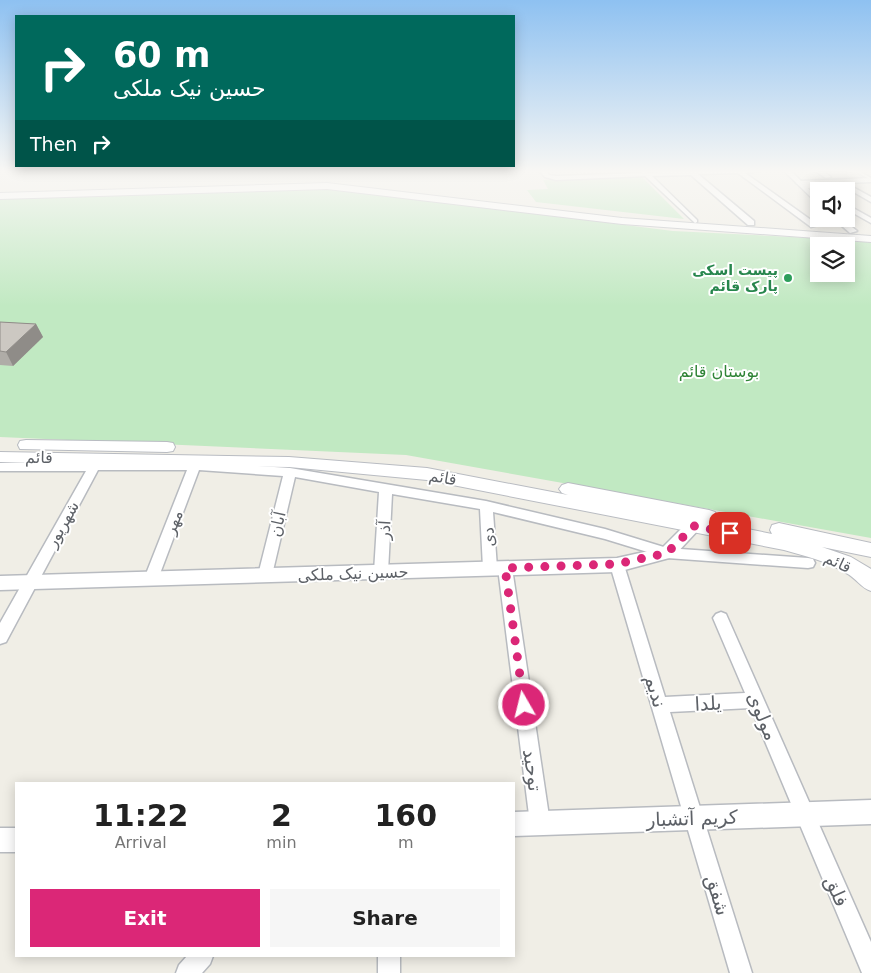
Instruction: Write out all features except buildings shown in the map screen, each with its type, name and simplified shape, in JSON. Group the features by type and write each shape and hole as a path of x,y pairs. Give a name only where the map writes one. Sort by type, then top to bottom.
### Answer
{"main road":[{"path":"568,215 622,222 871,238"},
{"name":"قائم","path":"0,446 56,444 280,451 429,463 871,550"},
{"name":"قائم","path":"0,465 290,462 427,474 807,549 850,566 871,583"}],"street":[{"path":"689,215 695,221"},
{"path":"743,215 751,222"},
{"path":"848,227 853,231"},
{"path":"0,465 195,466 290,472 486,506 605,534 667,553 808,563"},
{"name":"شهریور","path":"0,637 95,465"},
{"name":"مهر","path":"151,579 195,466"},
{"name":"آبان","path":"265,575 290,472"},
{"name":"آذر","path":"381,572 386,488"},
{"name":"دی","path":"486,506 497,568"},
{"path":"667,553 694,526"},
{"name":"حسین نیک ملکی","path":"0,583 617,564 667,553"},
{"name":"ندیم","path":"617,564 695,818"},
{"name":"توحید","path":"497,568 540,823"},
{"name":"مولوی","path":"721,618 803,814"},
{"name":"یلدا","path":"661,705 756,700"},
{"name":"کریم آتشبار","path":"515,824 871,812"},
{"name":"فلق","path":"803,814 871,968"},
{"name":"شفق","path":"695,818 741,973"},
{"path":"0,840 15,840"},
{"path":"187,973 201,957"},
{"path":"389,973 390,957"}],"green space":[{"name":"بوستان قائم","path":"0,215 549,215 673,231 810,238 810,282 855,282 855,240 871,241 871,538 406,455 0,437"},
{"path":"653,215 680,215 684,219"}],"place":[{"name":"پیست اسکی پارک قائم","path":"788,278"}],"route":[{"path":"524,705 505,568 617,564 667,553 694,526 730,533"}]}
